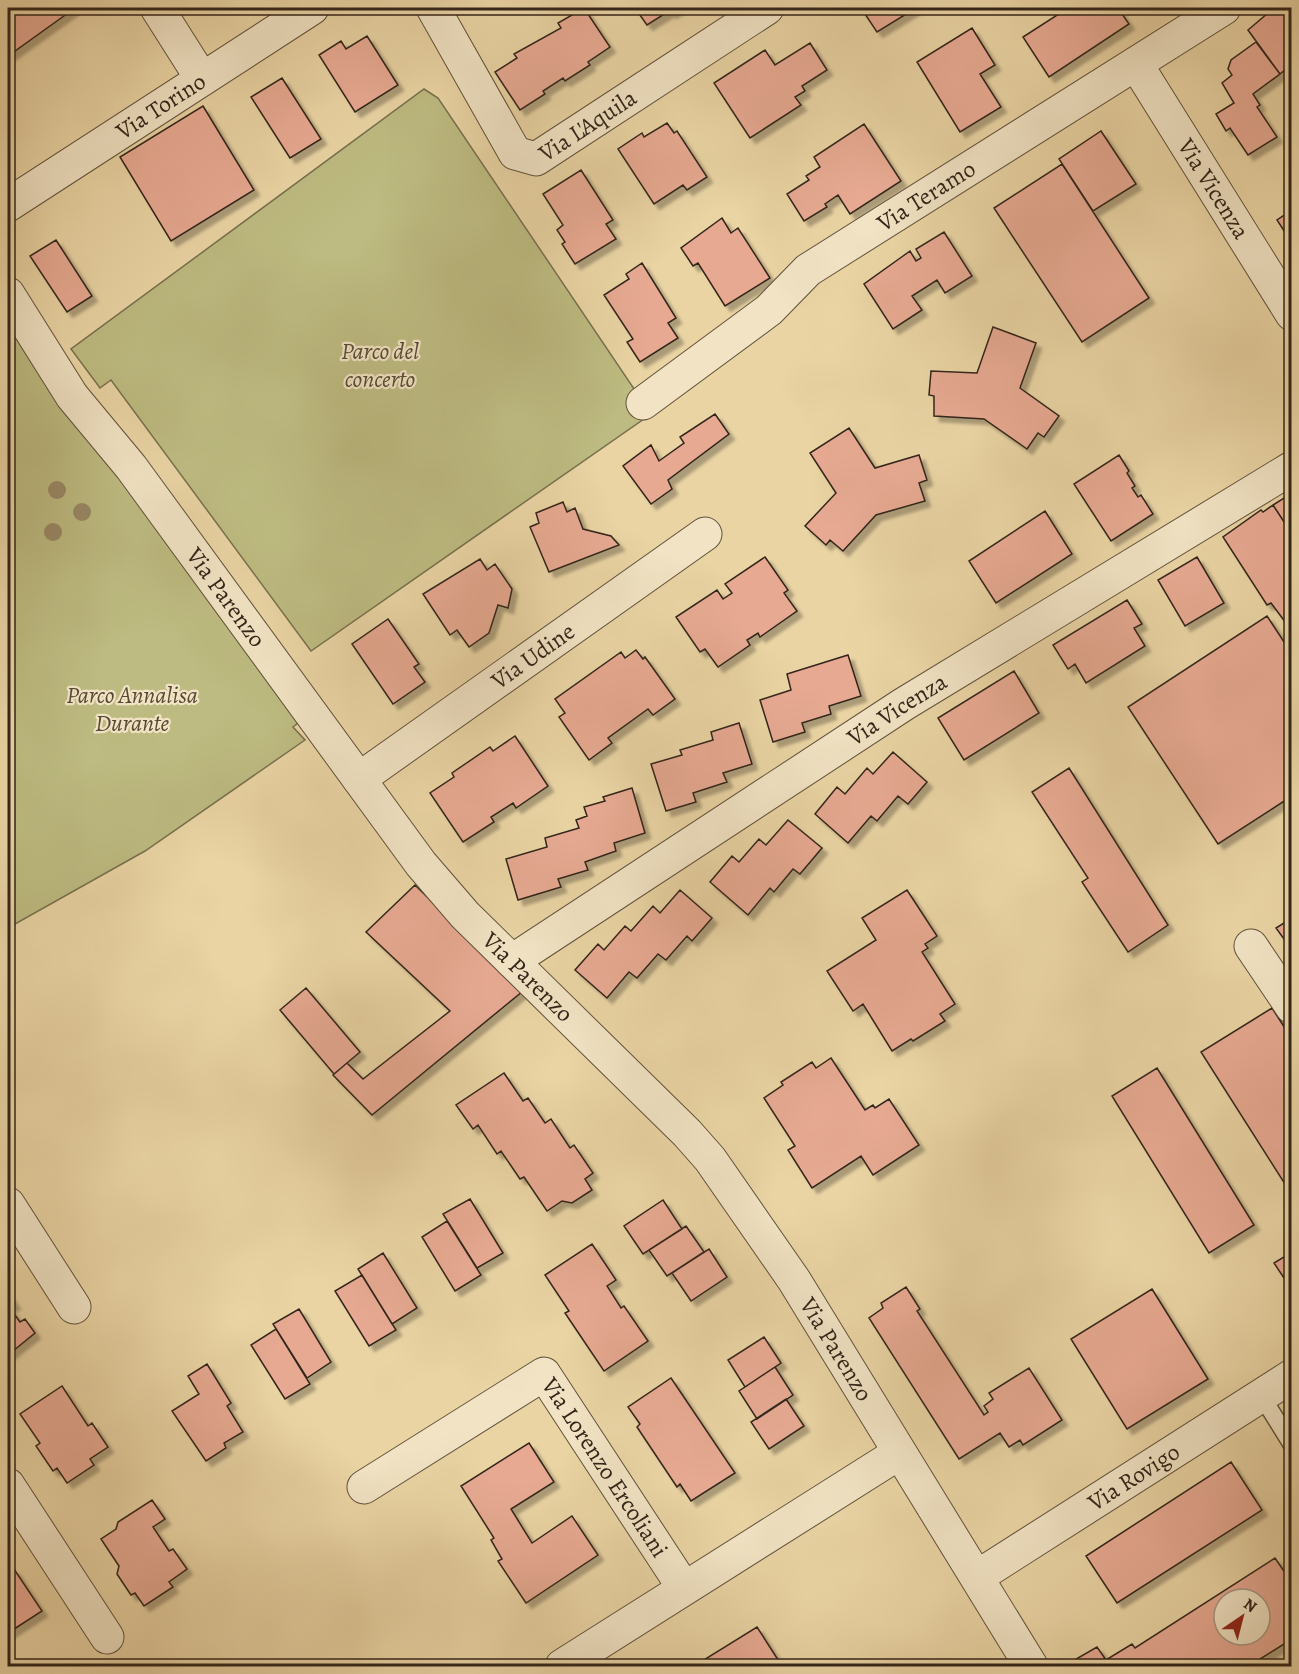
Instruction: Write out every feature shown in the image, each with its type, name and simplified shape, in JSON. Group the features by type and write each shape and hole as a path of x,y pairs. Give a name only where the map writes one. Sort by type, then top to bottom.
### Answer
{"street":[{"path":"157,8 202,79"},
{"name":"Via Torino","path":"8,205 312,8"},
{"name":"Via L'Aquila","path":"433,8 515,153 536,159 767,8"},
{"name":"Via Teramo","path":"643,404 769,310 808,270 1224,8"},
{"name":"Via Vicenza","path":"1136,64 1292,314"},
{"name":"Via Parenzo","path":"8,294 72,396 131,467 421,864 465,915 687,1133 710,1159 794,1280 1031,1666"},
{"name":"Via Vicenza","path":"512,961 904,704 1292,468"},
{"name":"Via Udine","path":"359,779 705,534"},
{"path":"1251,946 1292,1007"},
{"path":"8,1204 74,1307"},
{"name":"Via Lorenzo Ercoliani","path":"364,1487 544,1374 684,1588"},
{"name":"Via Rovigo","path":"977,1577 1292,1376"},
{"path":"561,1666 899,1453"},
{"path":"13,1506 107,1636"}],"lane":[{"path":"1261,1395 1292,1446"}],"green space":[{"name":"Parco del concerto","path":"424,89 438,98 651,414 311,651 111,380 100,388 71,349"},
{"name":"Parco Annalisa Durante","path":"8,322 298,723 293,727 305,740 145,851 8,928"}],"building":[{"path":"8,8 75,8 8,56"},
{"path":"584,8 610,47 588,62 590,65 565,81 563,78 543,91 545,94 520,110 495,72 517,58 514,54 561,28 558,23"},
{"path":"635,8 679,8 671,13 669,11 647,25"},
{"path":"861,8 916,8 877,32"},
{"path":"1068,8 1118,8 1129,24 1049,77 1023,37"},
{"path":"1274,8 1284,8 1292,16 1292,64 1280,74 1248,30"},
{"path":"972,28 995,65 980,74 1001,107 960,132 917,62"},
{"path":"367,36 398,85 355,112 319,55 341,41 346,49"},
{"path":"1256,42 1280,74 1253,94 1260,105 1257,107 1277,137 1248,155 1230,128 1226,131 1216,114 1234,103 1222,83 1232,75 1228,69 1231,60"},
{"path":"810,43 827,70 802,86 805,91 795,97 801,105 750,138 714,83 765,50 775,65"},
{"path":"282,78 321,139 290,158 251,97"},
{"path":"203,106 254,190 171,241 120,157"},
{"path":"667,123 674,133 677,131 707,177 687,190 683,185 654,204 618,149 642,133 644,137"},
{"path":"864,124 901,181 850,214 838,195 825,204 827,207 804,221 787,194 809,180 806,176 820,167 814,157"},
{"path":"1101,131 1136,184 1093,211 1059,159"},
{"path":"1062,164 1149,298 1082,342 994,208"},
{"path":"581,170 613,220 606,224 616,239 575,264 562,244 565,242 557,230 563,225 543,194"},
{"path":"1292,210 1292,243 1277,220"},
{"path":"722,218 731,233 738,228 770,278 725,306 698,263 693,266 681,248"},
{"path":"944,232 972,276 945,293 937,280 912,296 922,310 893,329 864,284 910,251 916,261 921,258 916,249"},
{"path":"56,240 92,296 67,312 30,256"},
{"path":"642,263 676,318 668,323 678,338 640,362 627,342 633,339 604,295 629,279 626,274"},
{"path":"993,327 1036,343 1020,388 1059,416 1044,437 1038,433 1027,449 984,419 934,416 934,396 929,395 931,371 977,373"},
{"path":"715,414 729,434 668,480 672,489 651,504 623,466 651,445 659,461 684,443 680,437"},
{"path":"849,428 875,468 919,455 927,480 919,483 925,501 876,515 843,551 830,540 826,545 805,526 836,493 810,453"},
{"path":"1119,455 1135,486 1132,488 1138,497 1141,495 1153,514 1111,541 1074,484"},
{"path":"1292,493 1292,534 1273,505"},
{"path":"563,502 567,512 575,508 583,529 611,536 619,545 549,572 530,527 539,523 536,513"},
{"path":"1273,505 1292,534 1292,631 1271,603 1267,605 1223,537 1261,510 1263,512"},
{"path":"1045,511 1072,554 996,603 969,561"},
{"path":"765,557 788,590 784,593 797,611 760,637 758,633 747,640 750,645 718,667 705,649 700,652 676,617 717,590 723,599 732,593 725,584"},
{"path":"1197,557 1224,603 1185,626 1158,580"},
{"path":"480,559 487,570 495,564 512,589 508,608 498,605 489,633 469,647 457,630 450,635 423,594"},
{"path":"1127,600 1142,624 1134,628 1145,646 1086,683 1075,664 1068,669 1053,645"},
{"path":"1267,616 1292,654 1292,796 1218,844 1128,707"},
{"path":"388,619 419,664 414,667 425,682 393,704 352,644"},
{"path":"636,650 643,659 645,657 675,699 653,715 648,709 608,738 612,743 589,760 559,717 565,713 555,699 621,652 625,658"},
{"path":"848,655 861,696 829,706 831,714 802,723 805,732 773,742 760,700 791,690 787,674"},
{"path":"1014,671 1039,713 964,760 938,718"},
{"path":"739,723 752,764 723,773 727,782 693,793 696,802 666,811 651,764 682,755 680,750 713,740 711,732"},
{"path":"515,736 548,786 516,808 513,803 491,817 494,822 463,842 430,793 454,777 452,773 490,747 493,751"},
{"path":"893,752 927,782 908,804 898,796 877,821 871,816 848,843 815,814 837,787 845,794 867,768 873,774"},
{"path":"1069,768 1168,925 1128,952 1082,882 1088,878 1032,792"},
{"path":"632,788 645,833 614,843 616,851 585,862 588,870 558,879 561,887 518,900 506,859 547,847 545,838 579,828 576,820 587,816 584,807 605,801 603,797"},
{"path":"788,820 822,848 800,874 793,869 774,892 770,888 748,915 710,882 732,856 739,862 759,839 766,845"},
{"path":"415,885 523,991 372,1115 333,1075 347,1063 363,1079 450,1011 366,932"},
{"path":"680,890 712,918 692,941 687,936 666,960 658,954 637,978 629,972 607,998 575,970 598,944 604,950 625,926 631,931 653,906 660,913"},
{"path":"907,890 937,936 925,944 928,948 922,952 955,1004 940,1014 945,1021 892,1051 863,1004 853,1011 827,971 876,940 862,918"},
{"path":"1292,918 1292,950 1276,928"},
{"path":"306,988 360,1052 334,1074 280,1010"},
{"path":"1272,1008 1292,1039 1292,1195 1201,1052"},
{"path":"831,1058 865,1110 873,1105 875,1108 889,1099 919,1145 873,1175 861,1156 812,1188 788,1150 795,1146 764,1098 783,1085 781,1082 812,1062 816,1068"},
{"path":"1157,1068 1254,1225 1209,1253 1112,1096"},
{"path":"504,1073 523,1101 528,1098 545,1123 551,1119 570,1148 574,1145 593,1173 585,1179 592,1190 572,1203 562,1201 547,1211 524,1177 520,1179 501,1151 497,1154 478,1125 473,1129 456,1105"},
{"path":"470,1199 503,1253 477,1268 443,1214"},
{"path":"663,1200 682,1229 643,1254 624,1226"},
{"path":"447,1221 481,1275 455,1291 422,1237"},
{"path":"686,1226 704,1252 667,1276 649,1250"},
{"path":"592,1244 616,1280 607,1286 621,1308 624,1306 648,1341 604,1371 565,1313 569,1311 545,1275"},
{"path":"709,1249 727,1277 691,1301 672,1273"},
{"path":"1292,1252 1292,1290 1274,1263"},
{"path":"383,1253 417,1308 392,1324 358,1269"},
{"path":"362,1275 396,1330 369,1346 335,1291"},
{"path":"906,1287 920,1309 917,1311 984,1415 988,1412 984,1406 993,1399 989,1393 1029,1368 1062,1420 1023,1445 1020,1440 1009,1447 1000,1433 959,1459 869,1318 883,1308 881,1303"},
{"path":"1152,1289 1208,1379 1127,1429 1071,1339"},
{"path":"8,1293 15,1304 9,1307 20,1322 25,1319 35,1333 8,1355"},
{"path":"299,1309 331,1362 307,1378 273,1324"},
{"path":"276,1329 310,1384 285,1399 251,1345"},
{"path":"764,1337 781,1363 745,1387 728,1360"},
{"path":"207,1364 231,1403 227,1406 243,1432 224,1443 226,1448 206,1461 172,1411 199,1394 188,1376"},
{"path":"775,1367 793,1395 757,1419 739,1391"},
{"path":"671,1378 735,1473 691,1501 680,1484 677,1487 637,1427 640,1424 628,1407"},
{"path":"62,1386 88,1426 92,1423 108,1447 90,1459 94,1465 67,1483 57,1468 53,1471 36,1446 40,1443 20,1414"},
{"path":"786,1399 804,1426 769,1449 751,1422"},
{"path":"529,1443 554,1482 511,1509 532,1543 572,1516 598,1555 526,1603 498,1561 502,1559 491,1540 494,1538 461,1486"},
{"path":"1231,1462 1262,1510 1117,1603 1086,1556"},
{"path":"152,1500 165,1519 153,1527 169,1551 173,1549 187,1569 169,1582 173,1587 144,1606 135,1593 131,1595 117,1574 119,1566 101,1539 116,1529 118,1522"},
{"path":"1275,1558 1292,1583 1292,1639 1249,1666 1064,1666 1097,1647 1106,1660 1132,1644 1135,1648 1212,1598 1212,1647 1272,1647 1272,1587 1230,1587"},
{"path":"14,1569 42,1611 8,1633 8,1573"},
{"path":"757,1627 782,1666 694,1666"}]}
